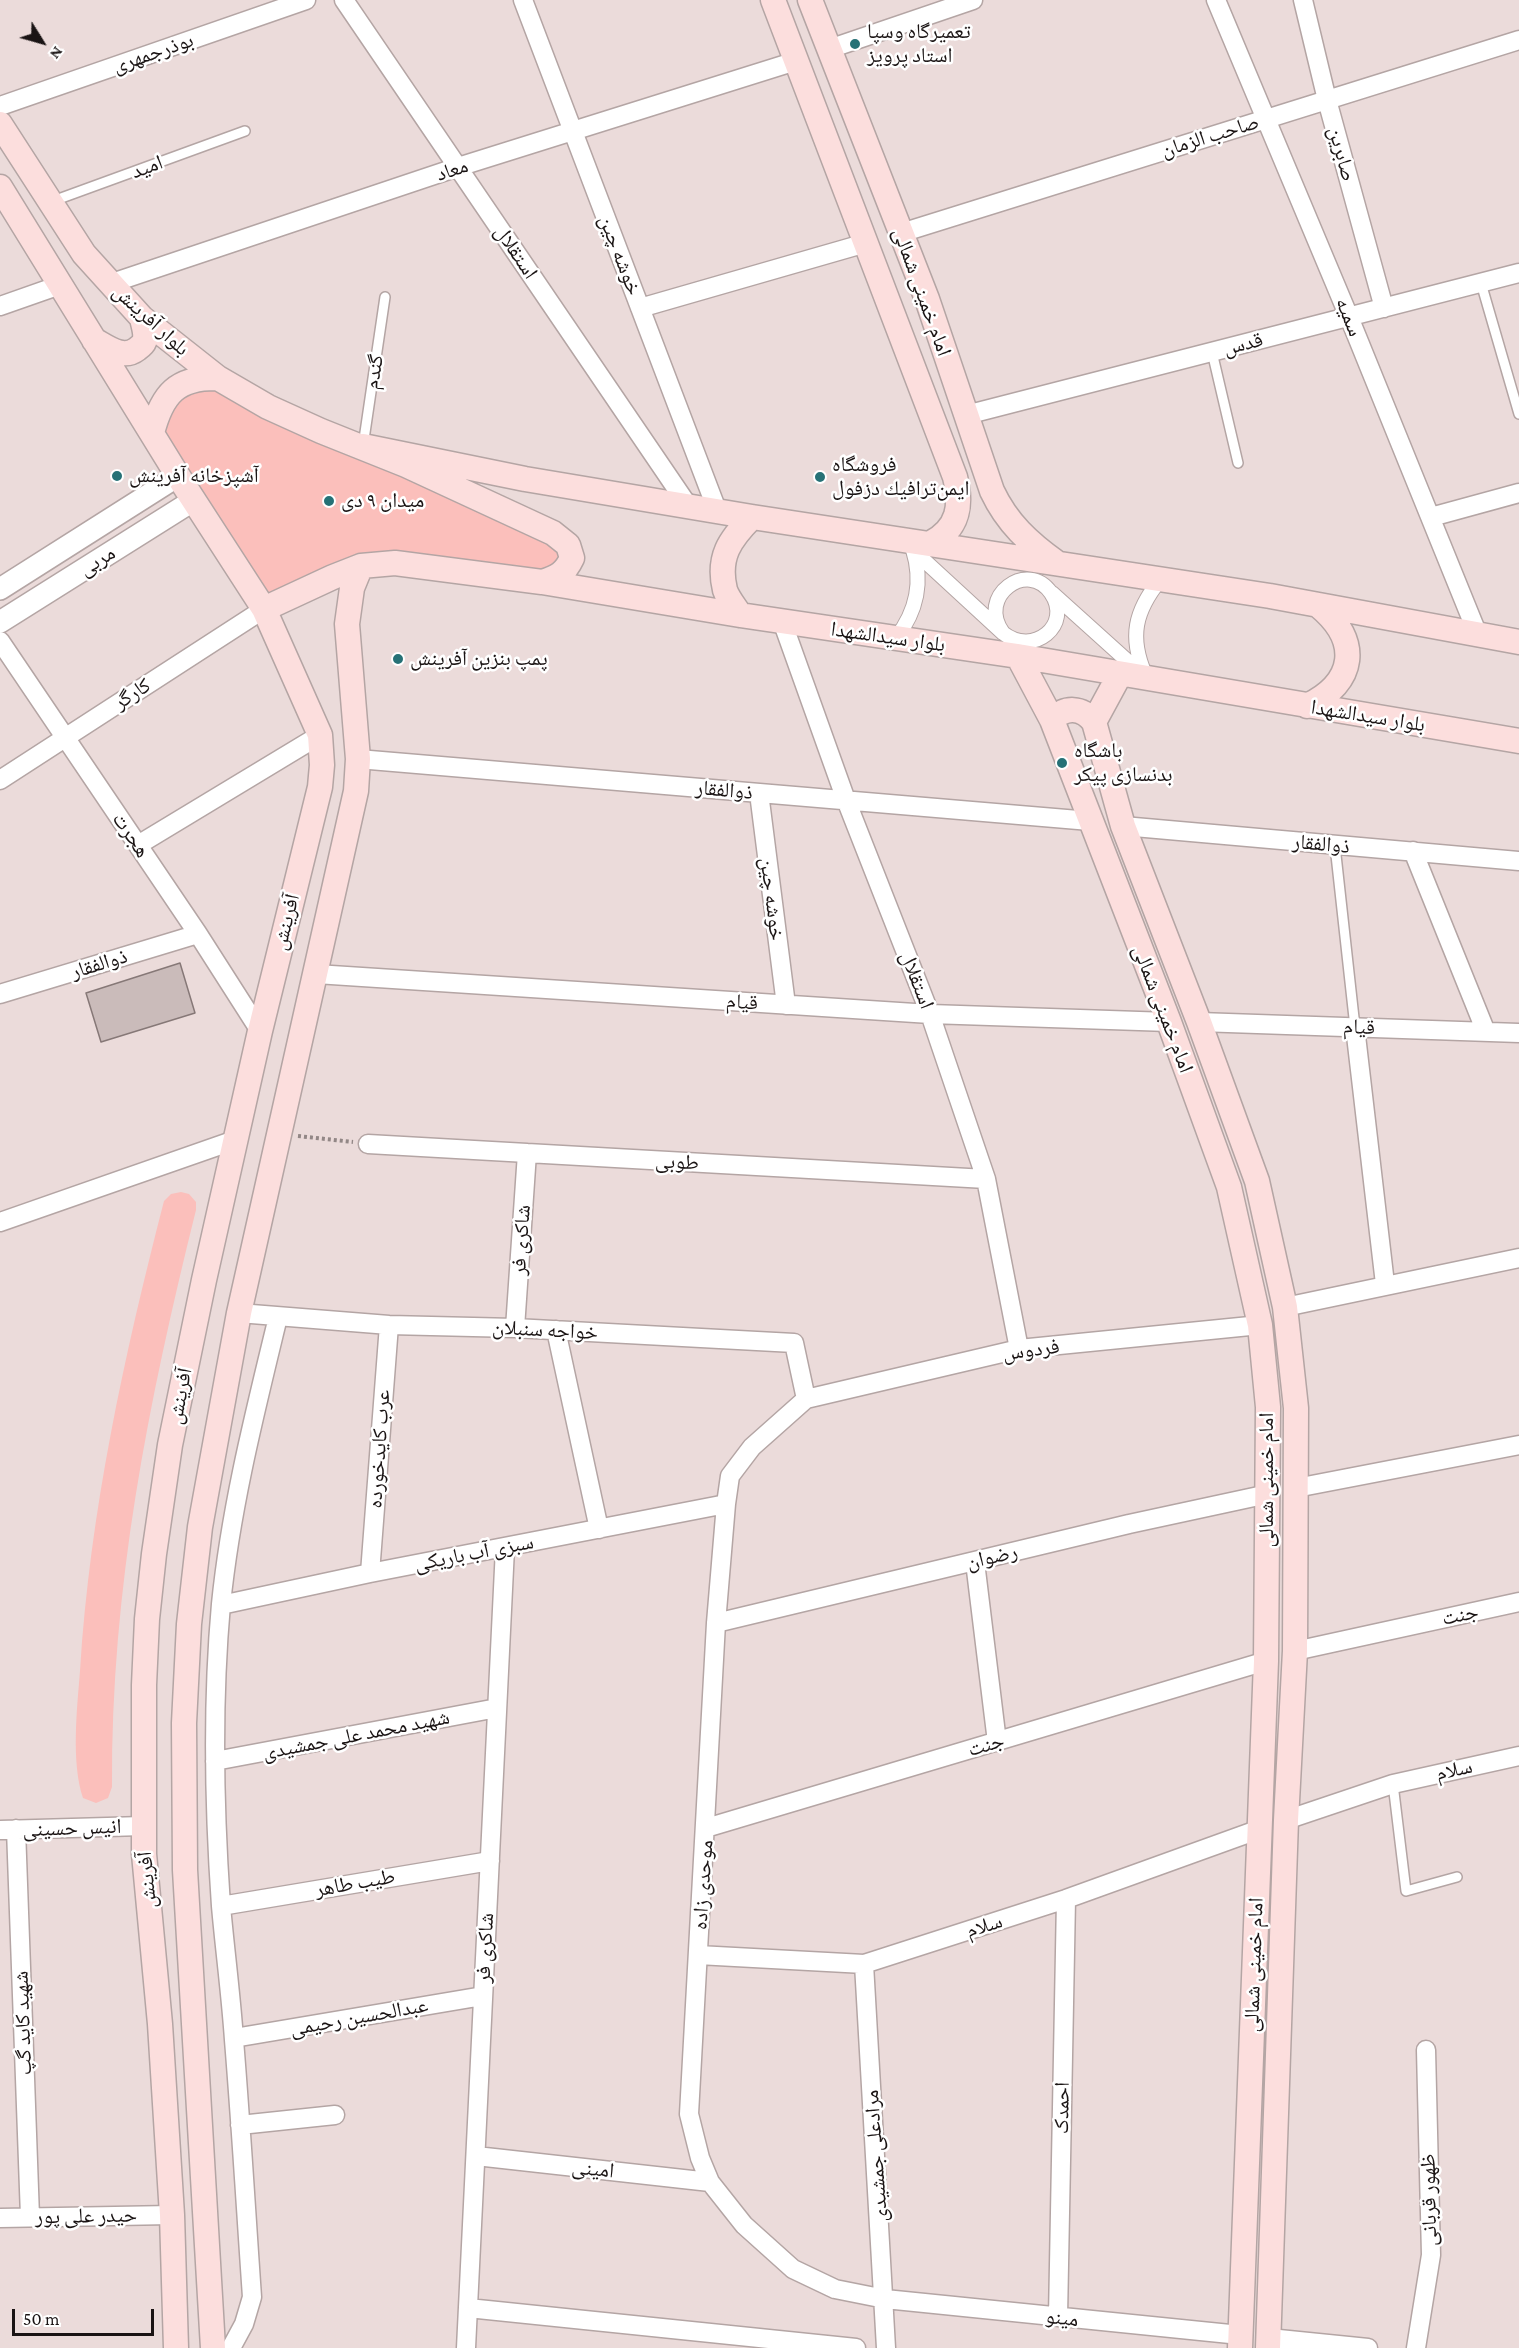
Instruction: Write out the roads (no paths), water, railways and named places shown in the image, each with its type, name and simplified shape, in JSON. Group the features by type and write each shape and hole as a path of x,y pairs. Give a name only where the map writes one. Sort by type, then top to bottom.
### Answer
{"main road":[{"name":"امام خمینی شمالی","path":"773,0 938,426 959,493 958,511 950,527 940,538 918,545"},
{"name":"امام خمینی شمالی","path":"810,0 927,299 995,497 1018,532 1059,565"},
{"name":"بلوار آفرینش","path":"0,124 84,254 142,318 218,378 268,407 321,431 363,446"},
{"path":"0,187 187,489"},
{"path":"94,340 126,355 134,352 142,346 146,337 142,318"},
{"path":"152,433 164,401 172,392 185,382 198,377 218,378"},
{"path":"363,446 525,479 687,504 918,545 1270,596 1519,642"},
{"path":"363,446 553,533 568,545 572,558 566,571 556,578 542,582"},
{"name":"آفرینش","path":"176,2348 172,2215 160,2024 143,1826 144,1685 154,1554 170,1445 235,1140 320,787 322,765 320,735 264,609 187,489"},
{"path":"959,493 964,506 974,509 983,509 990,505 995,497"},
{"path":"740,615 726,591 723,563 732,537 752,517"},
{"name":"بلوار سیدالشهدا","path":"264,609 361,566 395,564 542,582 740,615 1018,656 1519,741"},
{"name":"آفرینش","path":"213,2348 185,1870 184,1723 189,1624 200,1527 239,1313 356,791 358,759 347,624 352,588 361,566"},
{"path":"1307,706 1326,696 1341,680 1347,660 1346,639 1336,620 1319,606"},
{"name":"امام خمینی شمالی","path":"1018,656 1052,720 1169,1022 1228,1187 1260,1325 1268,1407 1266,1661 1240,2342"},
{"path":"1052,720 1058,714 1074,709 1082,711 1094,722 1120,674"},
{"name":"امام خمینی شمالی","path":"1094,722 1123,826 1199,1022 1257,1181 1285,1307 1296,1408 1294,1651 1268,2343"},
{"path":"308,832 345,839"}],"street":[{"name":"بوذرجمهری","path":"0,106 306,0"},
{"name":"استقلال","path":"344,0 687,504"},
{"name":"خوشه چین","path":"523,0 717,510"},
{"path":"829,49 973,0"},
{"name":"سمیه","path":"1216,0 1349,316 1478,634"},
{"name":"صابرین","path":"1304,0 1327,100 1384,308"},
{"name":"صاحب الزمان","path":"901,233 1519,40"},
{"name":"معاد","path":"109,284 458,167 796,61"},
{"path":"640,308 866,243"},
{"name":"قدس","path":"966,415 1519,273"},
{"path":"0,306 60,285"},
{"name":"مربی","path":"0,588 187,489"},
{"name":"مربی","path":"0,622 187,489"},
{"path":"1431,517 1519,493"},
{"path":"918,545 1010,639 1031,642 1041,639 1050,632 1057,612 1056,601 1051,592"},
{"path":"896,638 915,604 919,577 918,545"},
{"path":"1147,678 1138,659 1135,638 1138,616 1147,597 1160,579"},
{"path":"1003,633 995,617 995,607 1005,589 1023,580 1042,585 1147,678"},
{"name":"کارگر","path":"0,780 264,609"},
{"name":"استقلال","path":"782,621 846,800 930,1014 986,1179 1019,1349"},
{"name":"هجرت","path":"0,641 198,934 260,1031"},
{"path":"138,845 320,735"},
{"name":"ذوالفقار","path":"358,759 1090,821"},
{"name":"خوشه چین","path":"759,793 786,1005"},
{"name":"ذوالفقار","path":"1123,826 1519,861"},
{"path":"1413,852 1486,1032"},
{"name":"ذوالفقار","path":"0,994 198,934"},
{"name":"قیام","path":"316,974 930,1014 1169,1022"},
{"name":"قیام","path":"1199,1022 1519,1033"},
{"path":"1355,1027 1385,1284"},
{"path":"0,1222 235,1140"},
{"name":"طوبی","path":"368,1144 986,1179"},
{"name":"شاکری فر","path":"515,1328 527,1153"},
{"path":"1285,1307 1385,1284 1519,1258"},
{"name":"خواجه سنبلان","path":"239,1313 388,1325 515,1328 794,1343 806,1399"},
{"path":"231,2348 244,2324 252,2297 234,2038 221,1906 215,1761 221,1605 231,1527 244,1460 278,1317"},
{"name":"عرب کایدخورده","path":"370,1572 388,1325"},
{"name":"فردوس","path":"806,1399 1019,1349 1260,1325"},
{"path":"556,1330 599,1529"},
{"name":"موحدی زاده","path":"806,1399 752,1446 730,1476 716,1623 690,2114 700,2158 710,2182 744,2225 793,2269 835,2289 885,2299"},
{"path":"1296,1488 1519,1445"},
{"name":"رضوان","path":"716,1623 1129,1524 1268,1494"},
{"name":"سبزی آب باریکی","path":"221,1605 370,1572 726,1504"},
{"name":"شاکری فر","path":"466,2348 505,1548"},
{"path":"975,1562 997,1742"},
{"name":"جنت","path":"1294,1651 1519,1602"},
{"name":"جنت","path":"706,1827 1266,1661"},
{"name":"شهید محمد علی جمشیدی","path":"215,1761 497,1708"},
{"name":"سلام","path":"1286,1821 1393,1784 1519,1756"},
{"name":"انیس حسینی","path":"8,1830 143,1826"},
{"name":"سلام","path":"698,1954 864,1964 1066,1899 1260,1829"},
{"name":"شهید کاید گپ","path":"8,1830 30,2217"},
{"name":"طیب طاهر","path":"221,1906 490,1861"},
{"name":"احمدک","path":"1058,2318 1066,1899"},
{"name":"مرادعلی جمشیدی","path":"864,1964 885,2299 886,2348"},
{"name":"عبدالحسین رحیمی","path":"234,2038 483,1996"},
{"name":"ظهور قربانی","path":"1416,2348 1431,2255 1426,2050"},
{"path":"240,2125 335,2115"},
{"name":"امینی","path":"476,2156 710,2182"},
{"name":"حیدر علی پور","path":"0,2218 172,2215"},
{"name":"مینو","path":"885,2299 1058,2318 1240,2342"},
{"path":"468,2307 856,2348"},
{"path":"1268,2343 1368,2348"}],"lane":[{"name":"امید","path":"49,203 245,131"},
{"path":"1481,283 1519,414"},
{"name":"گندم","path":"363,446 385,297"},
{"path":"1212,352 1238,463"},
{"path":"1335,846 1355,1027"},
{"path":"1393,1784 1406,1891 1457,1877"}],"place":[{"name":"تعمیرگاه وسپا استاد پرویز","path":"855,44"},
{"name":"آشپزخانه آفرینش","path":"117,476"},
{"name":"فروشگاه ايمن‌ترافيك دزفول","path":"820,477"},
{"name":"میدان ۹ دی","path":"329,501"},
{"name":"پمپ بنزین آفرینش","path":"398,659"},
{"name":"باشگاه بدنسازی پیکر","path":"1062,763"}]}
